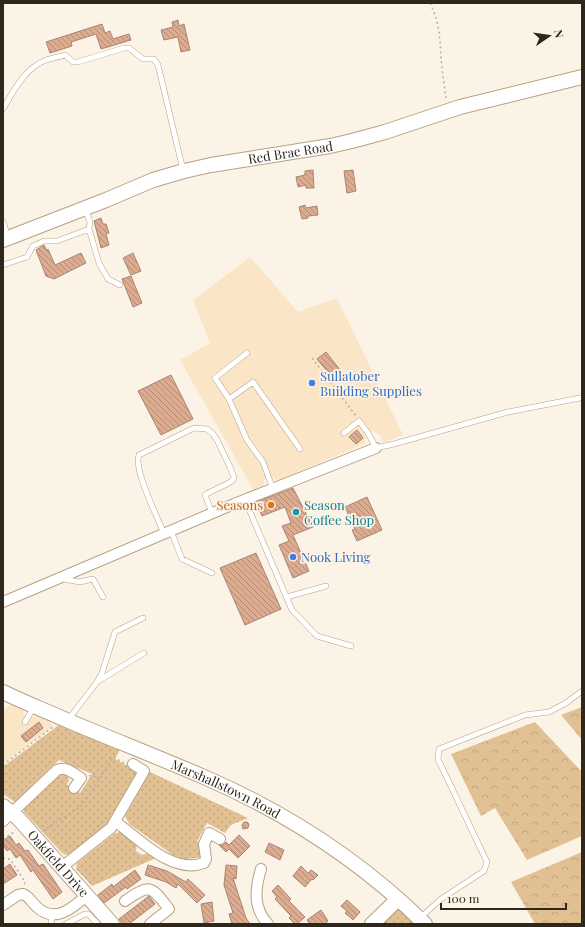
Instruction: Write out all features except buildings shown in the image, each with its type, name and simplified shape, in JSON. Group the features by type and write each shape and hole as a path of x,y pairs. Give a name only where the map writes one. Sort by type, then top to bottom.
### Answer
{"street":[{"name":"Red Brae Road","path":"6,238 106,200 153,180 184,171 237,160 330,146 385,132 448,111 501,96 582,77"},
{"path":"3,602 212,513 376,448"},
{"name":"Marshallstown Road","path":"3,692 66,720 204,777 263,806 314,835 375,879 422,921"},
{"path":"62,867 105,834 116,822 144,771 133,764"},
{"path":"6,813 51,774 59,769 66,769 81,778 74,788"},
{"name":"Oakfield Drive","path":"6,813 24,825 112,924"},
{"path":"116,822 161,856 180,864 192,865 204,863 206,860 204,844 209,833 220,839"},
{"path":"261,869 257,881 256,897 259,912 268,924"},
{"path":"125,901 140,891 146,889 154,892 169,909 150,924"},
{"path":"3,905 20,894 23,894 51,919 60,913 70,910 87,895"},
{"path":"372,924 398,899"}],"lane":[{"path":"3,109 17,85 26,74 36,65 46,60 64,55 73,62 78,62 128,48 143,59 154,59 158,65 184,171"},
{"path":"85,208 90,222 89,229 98,264 108,279 120,285"},
{"path":"3,222 6,238"},
{"path":"3,265 27,257 33,246 44,241 57,241 89,229"},
{"path":"247,353 215,378 229,399 247,440 263,462 273,489"},
{"path":"229,399 253,382 300,450"},
{"path":"344,433 359,421 368,433 376,448 508,412 580,398"},
{"path":"212,513 205,495 229,483 234,477 212,434 206,429 194,428 139,455 137,458 140,473 182,559 212,573"},
{"path":"244,500 292,610 318,636 350,646"},
{"path":"60,578 80,582 93,579 103,597"},
{"path":"287,597 326,586"},
{"path":"66,720 97,682 102,673 115,632 143,618"},
{"path":"97,682 144,653"},
{"path":"422,921 441,898 484,871 487,862 438,759 439,750 525,715 549,712 566,703 582,691"},
{"path":"25,722 34,706"},
{"path":"66,924 81,915 88,914 98,924"}],"path":[{"path":"430,3 437,20 440,36 442,68 448,111"},
{"path":"312,358 359,421"},
{"path":"3,765 66,720"},
{"path":"34,837 84,804 113,758 131,766 133,764"},
{"path":"3,838 24,825"},
{"path":"3,858 10,859 25,882 23,894"}],"shaded area":[{"path":"250,257 298,312 337,298 403,435 383,443 380,435 372,431 365,435 366,443 277,481 273,477 268,478 264,480 263,487 254,491 180,360 210,343 193,300"},
{"path":"11,704 23,709 24,715 31,718 35,716 39,717 50,722 52,725 51,728 3,764 3,711"}],"green space":[{"path":"582,707 582,740 561,715"},
{"path":"535,722 582,772 582,836 527,860 495,808 481,816 451,754"},
{"path":"60,724 120,749 115,759 137,771 106,825 71,853 66,855 62,853 24,812 23,809 59,775 67,775 69,780 67,785 80,793 92,774 59,760 15,802 3,794 3,767"},
{"path":"150,772 248,818 231,825 225,833 207,823 197,841 199,842 203,856 201,858 182,859 173,855 129,824 125,816"},
{"path":"119,832 123,833 137,844 136,851 142,855 148,853 156,858 92,886 76,869 77,863 114,834"},
{"path":"582,852 582,924 535,924 511,882"},
{"path":"398,899 423,924 372,924"}],"place":[{"name":"Sullatober Building Supplies","path":"312,383"},
{"name":"Seasons","path":"271,505"},
{"name":"Season Coffee Shop","path":"296,512"},
{"name":"Nook Living","path":"293,557"}]}
